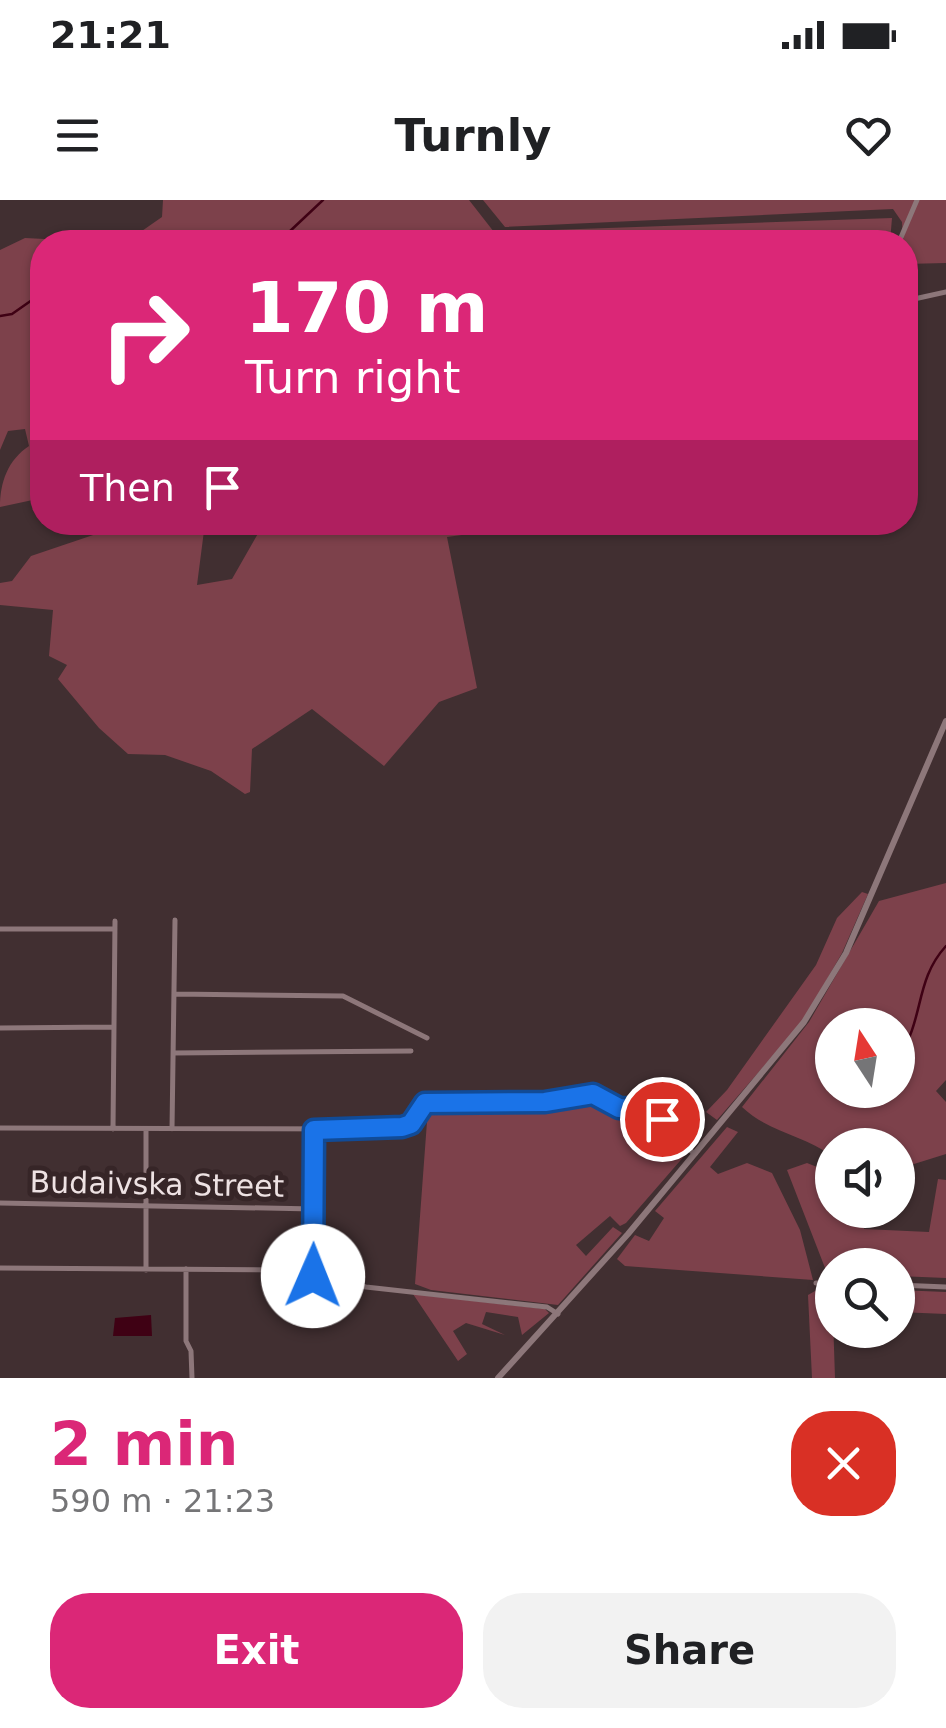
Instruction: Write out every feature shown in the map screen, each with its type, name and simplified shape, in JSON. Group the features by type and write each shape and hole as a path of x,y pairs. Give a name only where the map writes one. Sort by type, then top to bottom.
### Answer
{"street":[{"path":"904,230 916,200"},
{"path":"918,298 946,292"},
{"path":"498,1378 558,1314 804,1022 846,953 946,722"},
{"path":"172,1129 175,920"},
{"path":"0,929 115,925 114,1129"},
{"path":"174,994 343,996 427,1038"},
{"path":"0,1028 113,1026"},
{"path":"172,1053 411,1051"},
{"path":"0,1128 402,1127 411,1124 425,1103 545,1102 593,1094 619,1108 642,1109 662,1119 666,1130 695,1154"},
{"path":"146,1129 146,1270"},
{"path":"313,1276 314,1130"},
{"name":"Budaivska Street","path":"0,1203 314,1210"},
{"path":"0,1268 288,1270 366,1286 547,1307 558,1314"},
{"path":"186,1269 186,1341 192,1378"},
{"path":"915,1286 946,1287"}],"shaded area":[{"path":"163,200 469,200 492,230 143,230 162,217"},
{"path":"483,200 946,200 946,263 918,264 918,230 903,230 893,209 505,227"},
{"path":"892,218 891,230 551,230"},
{"path":"30,238 30,501 0,507 7,472 29,446 25,429 8,431 0,450 0,250"},
{"path":"93,535 203,535 197,585 232,579 257,535 462,535 447,537 477,688 439,702 384,766 312,709 252,749 250,792 245,794 211,771 165,755 128,754 99,728 58,679 67,665 49,656 53,610 0,605 0,583 12,581 31,556"},
{"path":"946,883 946,1080 936,1091 946,1102 946,1154 915,1164 915,1128 815,1128 815,1146 763,1122 742,1107 815,1012 815,1108 915,1108 915,1008 817,1008 879,901"},
{"path":"862,892 868,894 842,953 803,1021 717,1120 706,1112 727,1090 816,965 837,918"},
{"path":"594,1107 645,1119 684,1147 686,1154 626,1223 620,1226 610,1216 576,1245 586,1256 613,1227 622,1233 558,1305 431,1290 415,1284 428,1108"},
{"path":"727,1127 738,1132 710,1167 718,1174 747,1163 772,1173 800,1230 813,1280 625,1266 617,1259 635,1235 649,1241 664,1218 655,1211"},
{"path":"807,1163 815,1166 815,1228 929,1232 938,1179 946,1180 946,1278 915,1277 915,1248 817,1248 787,1170"},
{"path":"815,1291 815,1348 834,1348 835,1378 812,1378 808,1295"},
{"path":"915,1291 946,1292 946,1314 915,1313"},
{"path":"413,1294 545,1309 549,1313 522,1335 518,1317 486,1312 482,1324 505,1335 466,1323 453,1331 467,1354 458,1361"},
{"path":"151,1315 152,1336 113,1336 115,1318"}],"waterway":[{"path":"291,230 323,200"},
{"path":"0,316 12,314 30,301"},
{"path":"915,1018 929,973 946,946"}],"route":[{"path":"313,1276 314,1130 402,1127 411,1124 425,1103 545,1102 566,1095 593,1094 619,1108 642,1109 662,1119"}]}
